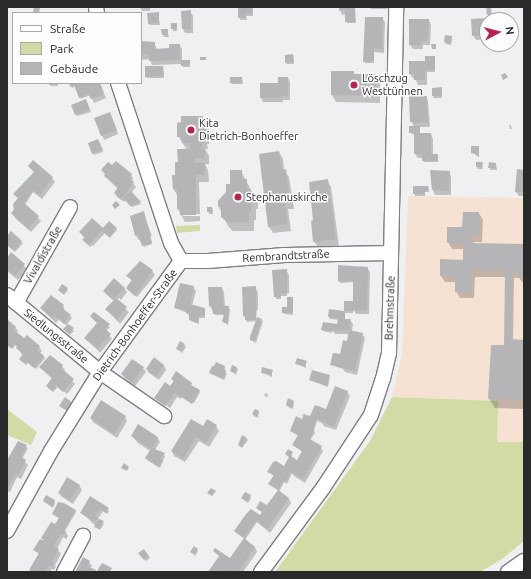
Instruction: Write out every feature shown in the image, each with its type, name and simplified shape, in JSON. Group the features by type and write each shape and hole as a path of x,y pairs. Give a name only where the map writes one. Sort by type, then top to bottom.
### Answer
{"street":[{"name":"Brehmstraße","path":"261,572 323,488 371,415 377,401 388,353 392,253 396,7"},
{"name":"Dietrich-Bonhoeffer-Straße","path":"7,531 50,451 100,372 181,261 171,243 118,84"},
{"name":"Vivaldistraße","path":"11,299 70,207"},
{"name":"Rembrandtstraße","path":"181,261 208,261 285,255 392,253"},
{"name":"Siedlungsstraße","path":"11,299 100,372 164,416"},
{"path":"64,572 83,536"},
{"path":"508,572 523,565"}],"shaded area":[{"path":"408,196 524,198 524,442 497,442 497,401 392,397 402,355"}],"green space":[{"path":"200,225 200,231 177,233 176,226"},
{"path":"392,397 498,401 497,442 524,442 524,541 502,559 480,572 275,572 370,441"},
{"path":"7,409 37,432 31,445 7,435"}],"building":[{"path":"34,7 40,8 39,12 33,12"},
{"path":"238,7 252,7 252,14 246,14 246,18 238,18"},
{"path":"339,7 355,7 355,22 345,22 345,10 339,11"},
{"path":"486,7 491,7 491,12 487,12"},
{"path":"191,10 191,29 182,29 181,11"},
{"path":"159,12 159,23 148,24 147,13"},
{"path":"365,17 383,17 382,49 374,48 374,61 363,62"},
{"path":"479,18 479,36 472,36 471,19"},
{"path":"409,19 429,19 428,41 421,41 421,45 409,45"},
{"path":"171,23 177,23 177,29 171,29"},
{"path":"161,29 168,29 168,35 162,35"},
{"path":"445,35 452,36 451,43 444,42"},
{"path":"142,41 155,42 155,49 169,48 169,44 180,44 180,60 149,61 149,54 142,55"},
{"path":"431,44 436,44 436,49 432,49"},
{"path":"293,54 294,62 285,63 285,55"},
{"path":"425,56 435,56 435,70 425,70 425,80 414,80 414,74 409,74 409,61 425,61"},
{"path":"200,57 206,57 206,60 200,60"},
{"path":"181,60 190,60 190,65 181,66"},
{"path":"145,66 163,66 164,76 145,77"},
{"name":"Löschzug Westtünnen","path":"331,71 354,71 354,74 376,74 377,96 331,95"},
{"path":"505,73 508,77 503,80 501,75"},
{"path":"230,77 242,77 242,83 230,83"},
{"path":"278,77 288,77 288,96 281,96 281,98 260,98 260,83 278,83"},
{"path":"69,84 100,84 104,94 91,99 88,94 79,98 74,85 70,87"},
{"path":"442,87 442,96 432,96 432,88"},
{"path":"409,96 427,96 428,123 410,122"},
{"path":"86,99 90,110 75,115 71,105"},
{"path":"110,112 117,130 101,136 94,118"},
{"path":"181,116 203,116 203,121 206,120 206,138 204,138 204,143 202,143 202,149 205,149 205,158 195,158 195,163 205,163 205,175 196,175 196,215 180,215 180,209 177,209 177,189 173,189 172,175 175,175 175,162 178,162 177,149 190,149 190,143 182,143 181,137 177,137 177,123 181,122"},
{"path":"409,126 420,126 420,133 431,133 431,154 438,154 438,161 422,161 422,154 414,154 414,133 409,133"},
{"path":"98,139 103,150 92,154 88,143"},
{"path":"471,146 479,146 479,155 471,153"},
{"path":"279,151 282,170 286,169 290,202 285,203 288,224 268,227 259,154"},
{"path":"33,160 53,177 39,196 33,190 24,203 39,216 28,229 11,213 14,210 13,204 18,198 13,194 34,172 28,166"},
{"path":"116,161 132,174 129,177 134,182 121,199 114,193 118,187 104,176 105,174 101,170 108,162 112,165"},
{"path":"476,162 483,162 482,167 476,167"},
{"path":"489,162 496,163 496,168 488,168"},
{"path":"517,169 524,170 524,192 515,192"},
{"name":"Stephanuskirche","path":"230,170 242,170 242,179 247,179 247,188 254,193 254,201 251,201 251,212 249,212 249,222 227,222 221,217 221,207 218,207 218,201 226,192 226,184 230,184"},
{"path":"430,170 450,171 449,191 432,190"},
{"path":"328,179 336,239 313,242 311,221 313,220 309,182"},
{"path":"413,186 428,186 429,190 425,191 425,194 413,194"},
{"path":"131,191 141,202 130,206 123,198"},
{"path":"116,201 120,205 115,209 112,205"},
{"path":"207,207 212,207 213,212 207,212"},
{"path":"144,211 152,243 142,246 138,235 135,236 130,216"},
{"path":"463,212 479,212 479,235 470,235 470,243 524,244 524,278 518,277 518,271 512,271 511,339 524,340 524,400 488,399 491,345 504,345 505,271 471,270 471,292 455,292 455,276 440,276 440,259 463,260 463,243 447,243 447,227 462,227"},
{"path":"92,218 103,228 109,221 117,228 109,237 102,231 89,245 82,240 85,237 79,232"},
{"path":"11,231 22,241 14,251 7,245 7,236"},
{"path":"11,252 25,264 15,276 7,269 7,258"},
{"path":"140,261 153,270 135,296 126,288 132,280 126,276"},
{"path":"338,265 368,267 367,310 345,311 345,319 351,319 349,330 321,330 323,322 337,324 338,318 328,317 329,309 344,311 344,301 353,301 353,281 338,281"},
{"path":"287,269 287,294 281,294 281,297 274,297 272,270"},
{"path":"114,278 125,288 113,300 103,291"},
{"path":"180,283 194,286 190,304 205,308 205,316 199,316 198,323 189,320 189,315 184,310 174,308"},
{"path":"62,284 68,288 63,294 58,290"},
{"path":"256,286 256,320 245,320 245,316 243,316 242,287"},
{"path":"208,287 222,287 223,306 229,306 228,323 222,322 224,314 213,314 212,307 209,306"},
{"path":"51,295 64,305 62,308 71,315 64,324 55,316 53,319 40,308"},
{"path":"287,297 293,297 293,313 282,313 282,307 287,307"},
{"path":"116,298 127,307 117,320 105,309"},
{"path":"94,312 110,324 105,329 111,334 97,349 84,338 97,323 90,316"},
{"path":"257,317 262,319 255,341 250,340 250,337"},
{"path":"7,319 16,327 14,330 24,338 27,335 40,346 37,350 44,356 34,368 27,362 25,364 19,359 23,354 16,348 17,346 14,344 11,348 7,345"},
{"path":"68,324 74,328 69,334 63,329"},
{"path":"349,330 363,333 355,371 330,365 333,353 340,354 343,340 347,341"},
{"path":"180,341 185,344 181,351 176,349"},
{"path":"50,355 63,365 61,368 74,379 63,392 56,386 52,391 46,386 52,378 39,367"},
{"path":"154,357 164,365 156,377 146,369"},
{"path":"297,358 307,361 305,366 295,364"},
{"path":"132,359 144,367 132,383 121,374"},
{"path":"216,362 225,366 224,370 226,371 223,379 209,373 212,366 214,366"},
{"path":"232,365 237,367 235,373 230,371"},
{"path":"262,367 273,370 271,375 261,373"},
{"path":"312,370 330,375 327,386 309,380"},
{"path":"176,371 192,383 191,385 200,390 192,404 175,393 165,406 154,398 165,382 170,386 174,381 171,379"},
{"path":"335,386 348,391 334,427 317,419 310,439 322,446 303,479 291,472 285,482 283,481 278,490 268,484 274,475 267,472 273,462 276,461 284,466 289,457 285,454 288,449 293,452 291,456 297,460 302,451 292,445 298,435 290,431 296,416 302,419 304,414 310,416 315,405 326,409"},
{"path":"65,397 73,403 67,411 59,406"},
{"path":"288,398 294,401 292,408 286,405"},
{"path":"101,400 126,416 114,434 90,418"},
{"path":"255,409 259,411 257,417 252,414"},
{"path":"191,419 203,426 207,419 217,425 206,443 196,437 183,459 171,451"},
{"path":"138,424 158,437 152,448 165,453 161,459 163,461 159,467 145,458 151,449 131,436"},
{"path":"242,435 247,438 241,447 238,445"},
{"path":"18,441 27,445 21,457 26,460 18,475 15,473 7,489 7,460"},
{"path":"124,463 129,467 127,471 121,468"},
{"path":"67,477 80,485 70,500 58,493"},
{"path":"211,488 216,491 212,496 207,493"},
{"path":"278,490 289,498 267,529 256,521 244,538 234,531 251,509 260,515 262,512 256,508 260,501 267,505"},
{"path":"245,492 251,495 247,502 241,498"},
{"path":"46,495 55,500 52,507 43,501"},
{"path":"90,496 109,508 106,513 100,509 95,516 98,518 95,522 80,513"},
{"path":"58,502 64,503 76,510 64,530 66,531 65,533 63,535 61,534 53,546 59,549 52,561 54,562 52,567 49,565 45,572 32,572 29,570 39,553 33,550 40,539 51,545 41,538 51,522 55,524 59,518 52,514"},
{"path":"99,519 104,521 99,529 94,527"},
{"path":"244,538 255,547 238,572 225,572 222,570 221,572 208,572 219,556 213,551 215,548 230,558"},
{"path":"194,546 198,549 194,554 190,552"},
{"path":"144,549 149,556 144,560 138,553"},
{"path":"83,557 90,561 87,566 96,570 95,572 75,572"},
{"path":"102,563 112,568 110,572 97,571"}],"place":[{"name":"Löschzug Westtünnen","path":"354,85"},
{"name":"Kita Dietrich-Bonhoeffer","path":"191,130"},
{"name":"Stephanuskirche","path":"238,197"}]}
